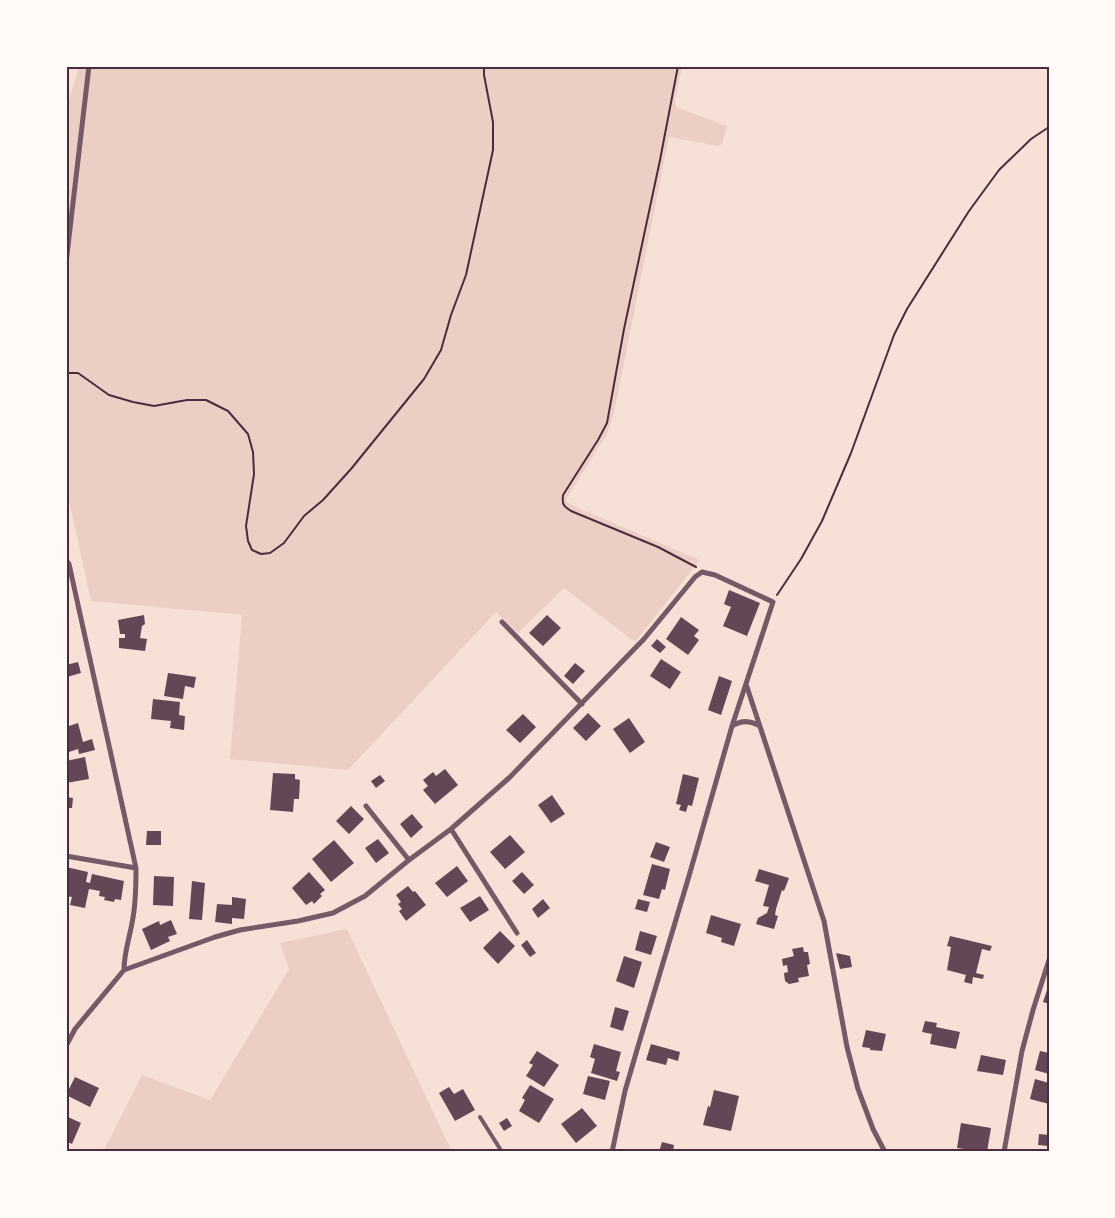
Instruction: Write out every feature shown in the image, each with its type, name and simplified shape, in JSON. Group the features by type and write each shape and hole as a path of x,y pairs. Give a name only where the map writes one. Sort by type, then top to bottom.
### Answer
{"street":[{"path":"66,263 89,66"},
{"path":"66,560 69,564 136,868 136,895 124,956 124,970"},
{"path":"66,1046 75,1029 124,970 215,937 240,930 298,921 333,913 365,896 451,829 509,778 644,639 695,577 702,572 714,575 773,602 732,726 639,1043 625,1091 612,1152"},
{"path":"502,622 582,704"},
{"path":"746,681 758,726 824,921 847,1047 858,1089 871,1125 885,1152"},
{"path":"732,726 746,722 758,726"},
{"path":"366,806 409,860"},
{"path":"451,829 517,933"},
{"path":"66,856 136,868"},
{"path":"1004,1152 1022,1051 1034,1004 1049,960"},
{"path":"66,1034 75,1029"}],"lane":[{"path":"480,1117 502,1152"}],"path":[{"path":"66,373 78,374 109,395 133,402 154,406 187,400 206,400 228,411 248,434 253,452 254,474 246,526 248,541 252,550 261,554 270,552 284,543 304,516 323,500 351,469 424,378 441,350 451,315 466,275 494,150 493,122 484,66"},
{"path":"678,66 624,329 607,422 598,440 563,495 562,502 564,507 571,511 658,547 694,565 702,572"},
{"path":"773,602 801,559 822,521 851,453 894,335 906,309 969,211 999,170 1031,139 1049,127"}],"shaded area":[{"path":"79,66 682,66 675,100 676,107 727,126 722,144 718,146 669,137 614,413 607,434 567,498 567,502 583,510 700,560 635,642 564,588 518,633 496,612 348,770 230,759 242,615 91,601 66,487 66,111"},
{"path":"347,929 452,1152 103,1152 142,1075 210,1100 289,969 280,943"}],"building":[{"path":"729,590 760,603 747,636 723,626 731,607 724,604"},
{"path":"144,615 145,624 142,626 140,638 147,639 145,651 119,648 119,638 125,638 125,634 120,634 118,620"},
{"path":"547,615 561,628 543,646 529,633"},
{"path":"681,617 699,630 694,636 699,640 688,655 666,639"},
{"path":"657,639 666,647 660,653 651,646"},
{"path":"661,659 681,672 670,689 650,676"},
{"path":"78,662 81,673 67,677 66,665"},
{"path":"575,663 585,671 573,684 564,676"},
{"path":"168,673 196,677 194,688 185,686 183,699 164,696"},
{"path":"719,676 732,681 721,715 708,710"},
{"path":"153,699 180,702 179,715 185,716 184,730 170,728 171,721 151,719"},
{"path":"588,713 601,726 586,741 573,728"},
{"path":"523,714 536,727 520,743 506,730"},
{"path":"629,718 645,742 630,753 613,729"},
{"path":"78,723 83,742 92,739 95,750 79,754 78,749 66,753 66,727"},
{"path":"85,757 89,779 66,783 66,761"},
{"path":"445,769 458,785 435,804 423,790 428,786 423,780 433,772 436,776"},
{"path":"273,773 295,774 295,779 300,780 299,799 294,799 293,812 270,810"},
{"path":"683,774 699,778 692,806 688,805 686,812 679,810 681,805 676,804"},
{"path":"380,775 385,781 376,788 371,781"},
{"path":"552,795 565,814 551,823 538,805"},
{"path":"66,797 73,798 72,808 66,808"},
{"path":"351,806 364,819 349,834 336,821"},
{"path":"412,814 423,827 411,838 400,824"},
{"path":"147,831 161,831 161,845 146,845"},
{"path":"510,835 525,852 505,869 490,852"},
{"path":"378,839 389,853 376,863 365,848"},
{"path":"334,840 354,863 331,882 312,859"},
{"path":"656,842 670,847 664,862 650,857"},
{"path":"652,864 670,869 665,890 662,889 659,899 643,895"},
{"path":"457,866 468,881 447,897 435,883"},
{"path":"66,867 88,872 86,882 90,883 92,874 124,881 121,900 115,899 114,902 104,900 105,897 99,896 100,891 89,889 85,908 70,905 72,897 66,896"},
{"path":"759,869 789,878 784,891 782,890 776,909 775,915 778,916 774,929 756,924 758,918 767,913 769,907 763,906 769,885 755,881"},
{"path":"309,872 325,890 314,904 312,901 306,905 292,888"},
{"path":"522,872 534,885 524,894 512,881"},
{"path":"154,876 174,877 173,906 153,905"},
{"path":"192,881 205,883 202,920 189,919"},
{"path":"408,886 413,892 415,891 426,905 406,921 399,911 402,909 398,904 401,902 396,895"},
{"path":"480,896 489,910 470,922 460,908"},
{"path":"232,897 246,899 244,919 232,918 232,924 215,922 217,904 232,905"},
{"path":"543,899 550,908 538,918 532,909"},
{"path":"638,899 650,902 647,912 635,909"},
{"path":"711,915 741,924 734,946 721,942 722,938 706,933"},
{"path":"171,920 177,934 168,937 170,941 151,950 142,929 159,921 160,925"},
{"path":"500,931 515,946 498,964 483,948"},
{"path":"640,931 657,936 651,955 635,950"},
{"path":"950,936 992,946 990,951 982,949 976,973 984,975 983,979 973,977 972,984 964,982 966,975 947,970 951,947 947,946"},
{"path":"527,940 536,953 530,957 521,945"},
{"path":"803,947 804,952 808,952 810,964 807,965 809,976 798,978 799,982 789,984 785,981 784,973 788,972 787,965 783,966 782,959 794,956 792,949"},
{"path":"836,953 850,956 852,967 840,969"},
{"path":"624,956 642,962 634,988 616,981"},
{"path":"1047,990 1049,991 1049,1004 1043,1002"},
{"path":"615,1007 629,1011 623,1031 610,1027"},
{"path":"925,1021 937,1023 936,1027 960,1032 956,1049 930,1044 932,1034 922,1032"},
{"path":"866,1030 886,1034 882,1051 862,1047"},
{"path":"594,1044 621,1052 616,1071 620,1072 617,1081 591,1073 595,1059 590,1057"},
{"path":"651,1044 680,1052 678,1061 668,1058 666,1065 646,1060"},
{"path":"537,1051 559,1065 544,1087 526,1076 533,1065 529,1063"},
{"path":"1040,1051 1049,1053 1049,1074 1035,1070"},
{"path":"981,1055 1006,1060 1003,1075 977,1071"},
{"path":"588,1076 610,1081 605,1100 583,1094"},
{"path":"75,1077 99,1088 90,1107 66,1095"},
{"path":"1035,1079 1049,1083 1049,1104 1030,1099"},
{"path":"530,1085 554,1099 539,1123 519,1111 525,1100 522,1098"},
{"path":"449,1087 454,1094 463,1089 475,1110 455,1121 439,1093"},
{"path":"714,1090 739,1096 731,1131 703,1125"},
{"path":"582,1108 597,1126 576,1143 561,1124"},
{"path":"66,1116 81,1123 72,1144 66,1141"},
{"path":"507,1118 512,1126 504,1131 499,1123"},
{"path":"961,1123 991,1128 987,1152 957,1148"},
{"path":"1039,1134 1049,1135 1049,1146 1038,1145"},
{"path":"662,1142 674,1145 673,1152 659,1152"}]}
